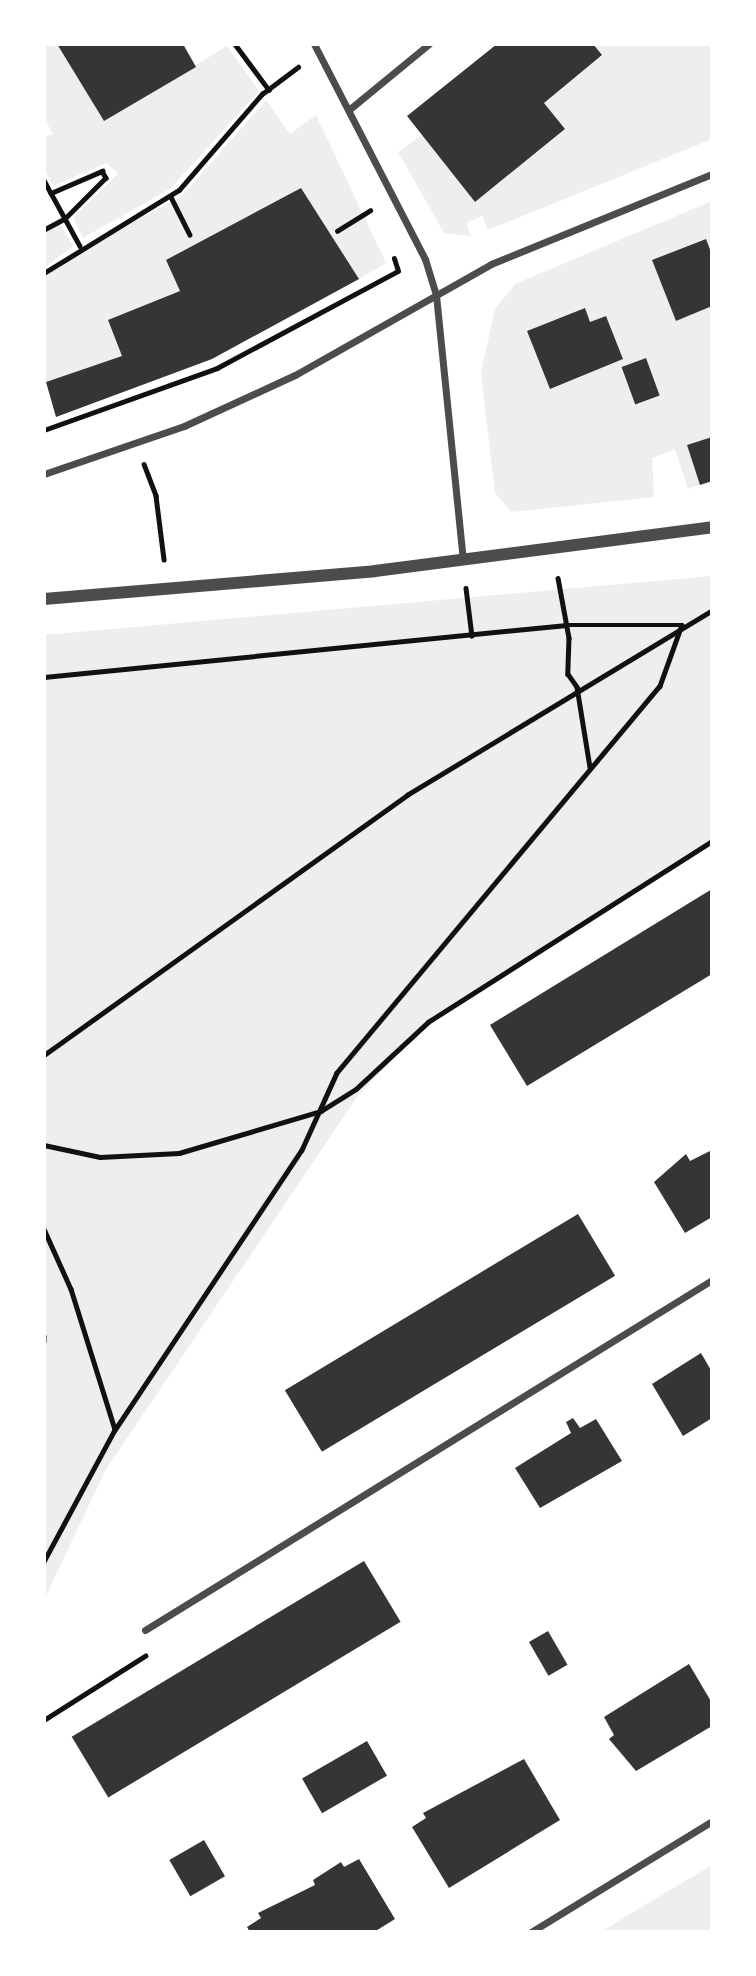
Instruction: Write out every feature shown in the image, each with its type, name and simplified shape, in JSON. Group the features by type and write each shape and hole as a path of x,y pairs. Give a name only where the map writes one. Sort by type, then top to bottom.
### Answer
{"street":[{"path":"314,44 351,108 436,295 463,560"},
{"path":"351,108 429,44"},
{"path":"44,474 137,444 295,374 491,264 712,174"},
{"path":"44,599 463,560 712,527"},
{"path":"145,1630 712,1280"},
{"path":"531,1932 712,1821"}],"path":[{"path":"235,44 269,90"},
{"path":"44,273 80,246 171,197 269,90 298,66 305,78"},
{"path":"44,230 65,219 106,178 102,171 51,193"},
{"path":"44,180 80,246"},
{"path":"171,197 190,235"},
{"path":"364,198 376,222"},
{"path":"337,230 370,210"},
{"path":"44,430 139,399 291,331 397,271 388,246"},
{"path":"137,444 156,496 164,559"},
{"path":"463,560 472,636"},
{"path":"563,585 568,674 578,687 590,768"},
{"path":"44,1055 407,795 578,687 712,610"},
{"path":"44,677 566,625 682,625"},
{"path":"44,1562 115,1430 321,1111 337,1073 660,686 682,625"},
{"path":"44,1146 100,1157 180,1153 321,1111 356,1089 428,1022 712,841"},
{"path":"44,1229 71,1289 115,1430"},
{"path":"44,1336 44,1341"},
{"path":"44,1720 156,1648"}],"shaded area":[{"path":"44,44 57,44 104,121 227,46 259,91 170,189 83,238 73,218 118,174 107,163 53,186 44,169 44,137 53,134 44,118"},
{"path":"593,44 712,44 712,139 488,230 482,216 466,223 471,236 444,233 398,152 422,135 475,202 565,130 544,103 602,56"},
{"path":"266,100 290,134 316,115 386,263 359,279 301,188 166,261 180,291 108,321 122,356 46,382 44,278 78,252 182,196"},
{"path":"712,201 712,255 705,239 652,260 676,321 712,306 712,437 687,445 700,485 688,489 675,449 652,458 654,497 512,512 495,493 481,373 495,309 515,284","holes":["584,308 590,322 606,316 623,359 550,389 527,331","645,358 659,396 638,404 622,367"]},
{"path":"60,224 73,246 44,268 44,233"},
{"path":"712,576 712,841 428,1022 357,1097 105,1471 44,1600 44,635"},
{"path":"712,1865 712,1932 601,1932 638,1909"}],"building":[{"path":"57,44 183,44 196,67 104,121"},
{"path":"497,44 593,44 602,55 544,103 565,129 475,202 407,116"},
{"path":"301,188 359,279 212,359 56,417 46,382 122,356 108,320 180,291 166,260"},
{"path":"706,239 712,255 712,306 676,321 652,260"},
{"path":"585,308 590,322 606,316 623,359 550,389 527,331"},
{"path":"646,358 660,396 635,404 622,367"},
{"path":"712,437 712,481 700,485 687,445"},
{"path":"712,889 712,974 527,1086 490,1025"},
{"path":"712,1150 712,1217 685,1233 654,1182 686,1154 690,1161"},
{"path":"578,1214 615,1276 322,1452 285,1390"},
{"path":"701,1353 712,1372 712,1418 683,1436 652,1384"},
{"path":"573,1418 580,1428 596,1419 622,1461 540,1508 515,1468 571,1433 566,1422"},
{"path":"364,1561 401,1622 108,1797 72,1737"},
{"path":"548,1631 568,1665 548,1676 529,1642"},
{"path":"689,1664 712,1703 712,1726 636,1771 609,1739 614,1735 604,1717"},
{"path":"367,1741 387,1776 322,1813 302,1778"},
{"path":"524,1759 560,1820 449,1888 412,1827 426,1818 423,1813"},
{"path":"204,1840 225,1876 190,1896 169,1860"},
{"path":"359,1859 395,1919 374,1932 250,1932 247,1927 261,1918 258,1913 315,1885 313,1880 341,1862 344,1867"}]}
